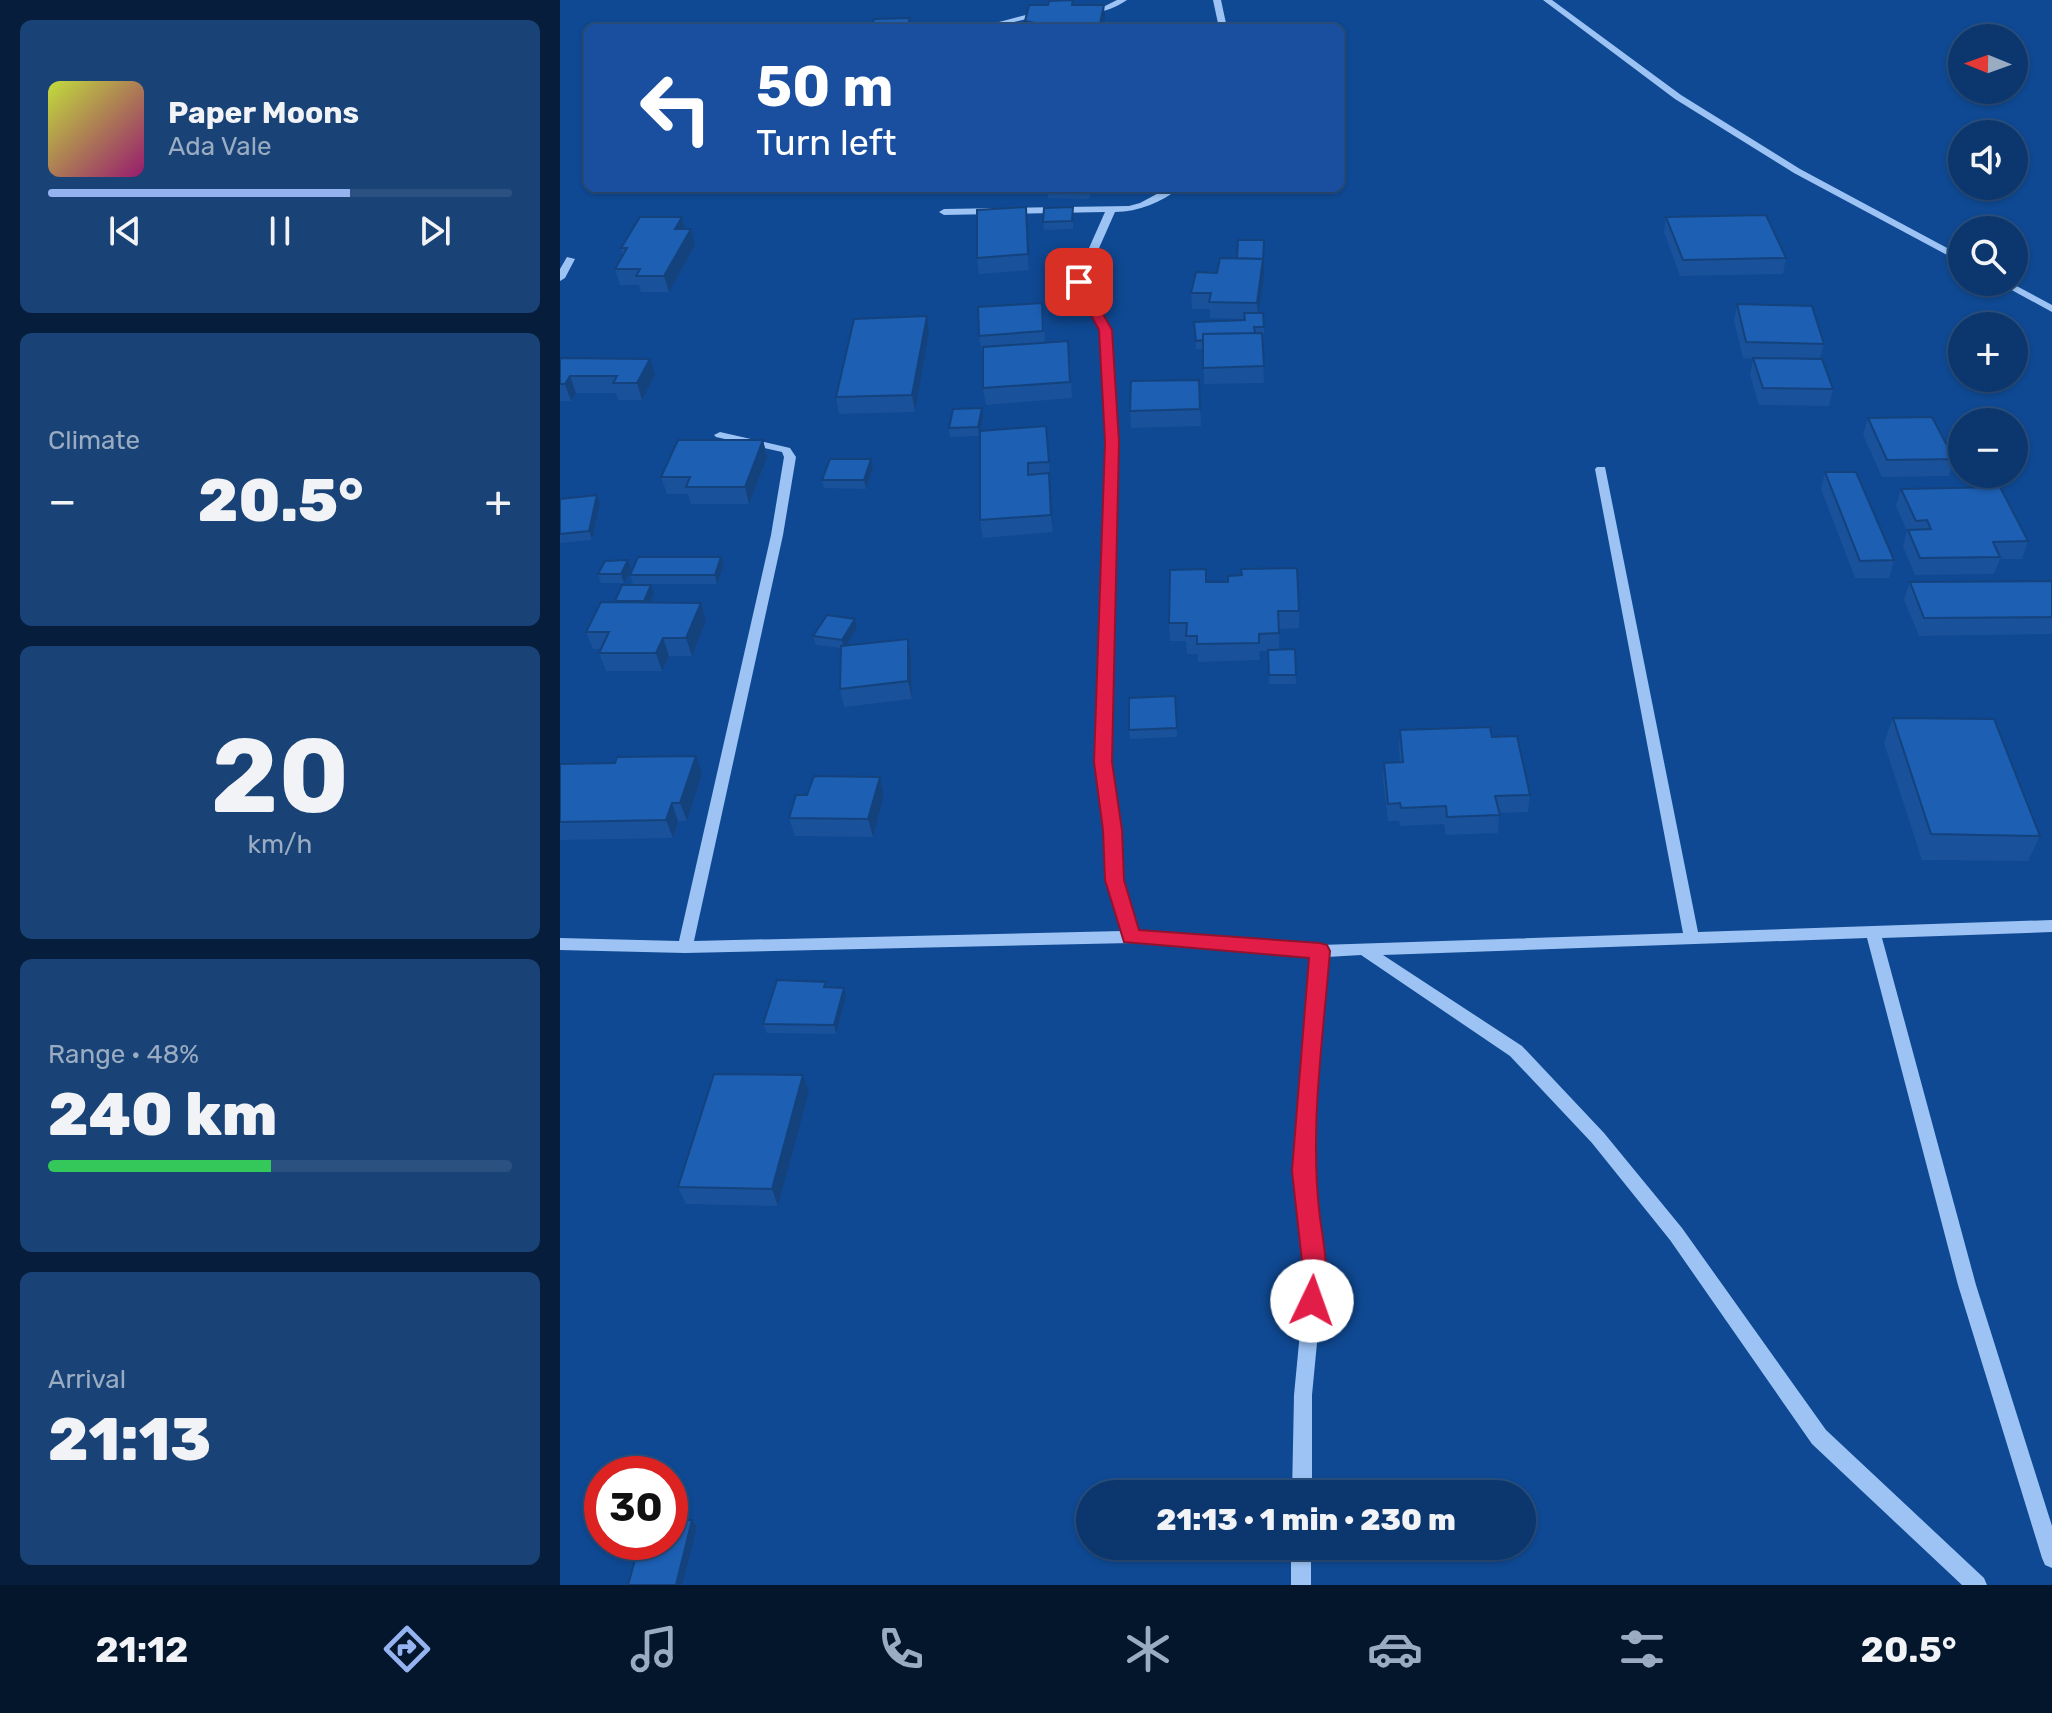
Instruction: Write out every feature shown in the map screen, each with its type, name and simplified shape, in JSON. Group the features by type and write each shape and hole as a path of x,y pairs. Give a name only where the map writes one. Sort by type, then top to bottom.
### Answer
{"street":[{"path":"1075,11 1102,10 1123,0"},
{"path":"1217,0 1222,24"},
{"path":"1547,0 1678,97 1771,155 1948,252"},
{"path":"993,24 1033,12 1061,11"},
{"path":"944,212 1111,210 1143,205 1167,192"},
{"path":"1111,210 1079,282 1106,330 1112,457 1103,762 1115,880 1131,937"},
{"path":"560,278 570,259"},
{"path":"2028,296 2052,309"},
{"path":"685,947 767,582 790,457 786,450 772,444 720,435"},
{"path":"1601,469 1692,938"},
{"path":"560,944 685,947 1131,937 1320,951 2052,926"},
{"path":"1873,932 1967,1285 2052,1558"},
{"path":"1363,949 1516,1051 1598,1138 1676,1234 1819,1437 1977,1585"},
{"path":"1302,1480 1303,1395 1315,1270 1303,1171 1320,951"},
{"path":"1301,1560 1301,1585"}],"building":[{"path":"1073,0 1072,5 1104,5 1100,24 1039,24 1025,21 1029,5 1048,5 1049,1"},
{"path":"910,18 908,24 872,24 874,19"},
{"path":"1026,207 1028,254 977,258 977,210"},
{"path":"1073,207 1072,221 1043,222 1044,208"},
{"path":"1766,215 1786,258 1683,260 1666,217"},
{"path":"640,217 682,217 675,229 691,229 664,276 636,276 640,269 615,269 627,248 621,248"},
{"path":"1238,240 1264,240 1263,261 1237,258"},
{"path":"1220,258 1263,259 1257,303 1209,302 1211,293 1191,293 1196,272 1217,273"},
{"path":"1042,303 1043,331 979,336 978,307"},
{"path":"1737,304 1812,306 1824,344 1746,342"},
{"path":"1244,313 1263,313 1264,327 1254,327 1255,333 1203,334 1203,340 1196,341 1194,322 1245,320"},
{"path":"927,316 912,395 836,397 854,319"},
{"path":"1262,333 1264,366 1203,368 1203,334"},
{"path":"1068,341 1070,382 983,388 983,347"},
{"path":"560,358 650,359 637,383 613,383 617,376 570,376 565,384 560,384"},
{"path":"1753,358 1822,359 1833,389 1763,388"},
{"path":"1199,380 1200,409 1130,411 1131,381"},
{"path":"982,408 978,427 949,428 953,409"},
{"path":"1932,417 1948,448 1948,459 1887,460 1868,418"},
{"path":"1046,426 1049,462 1028,463 1028,475 1049,473 1051,515 980,520 980,431"},
{"path":"678,440 763,440 745,487 686,487 690,477 661,477"},
{"path":"830,459 871,459 864,480 822,480"},
{"path":"1825,472 1856,472 1894,560 1860,561"},
{"path":"2001,488 2028,541 1993,542 2000,557 1920,558 1908,530 1931,529 1927,520 1916,521 1901,489"},
{"path":"597,495 589,531 560,534 560,499"},
{"path":"638,557 721,557 715,575 630,575"},
{"path":"628,560 621,574 598,574 605,561"},
{"path":"1297,568 1299,611 1278,611 1279,633 1259,634 1259,643 1197,644 1197,636 1186,636 1187,623 1169,623 1170,570 1206,569 1206,582 1228,582 1228,576 1242,575 1241,569"},
{"path":"2052,581 2052,617 1924,618 1910,582"},
{"path":"622,585 651,585 644,601 615,601"},
{"path":"601,602 701,603 686,638 663,638 656,653 599,653 609,632 586,632"},
{"path":"827,615 855,619 842,640 813,636"},
{"path":"908,639 908,681 840,689 841,646"},
{"path":"1295,649 1296,675 1269,675 1268,650"},
{"path":"1175,696 1177,728 1129,730 1129,698"},
{"path":"1893,718 1994,719 2040,836 1931,834"},
{"path":"1490,727 1492,737 1517,736 1530,795 1495,796 1500,815 1447,817 1446,806 1401,808 1400,803 1388,804 1384,763 1403,762 1400,730"},
{"path":"696,756 680,803 672,803 666,820 560,822 560,764 615,763 617,757"},
{"path":"814,776 880,777 868,819 789,818 796,795 807,795"},
{"path":"777,980 826,982 824,987 844,988 834,1025 763,1024"},
{"path":"714,1074 803,1075 772,1189 678,1187"},
{"path":"635,1560 682,1560 676,1585 628,1585"}],"route":[{"path":"1079,282 1106,330 1112,442 1103,762 1115,880 1131,937 1320,951 1303,1171 1315,1270 1312,1301"}]}
